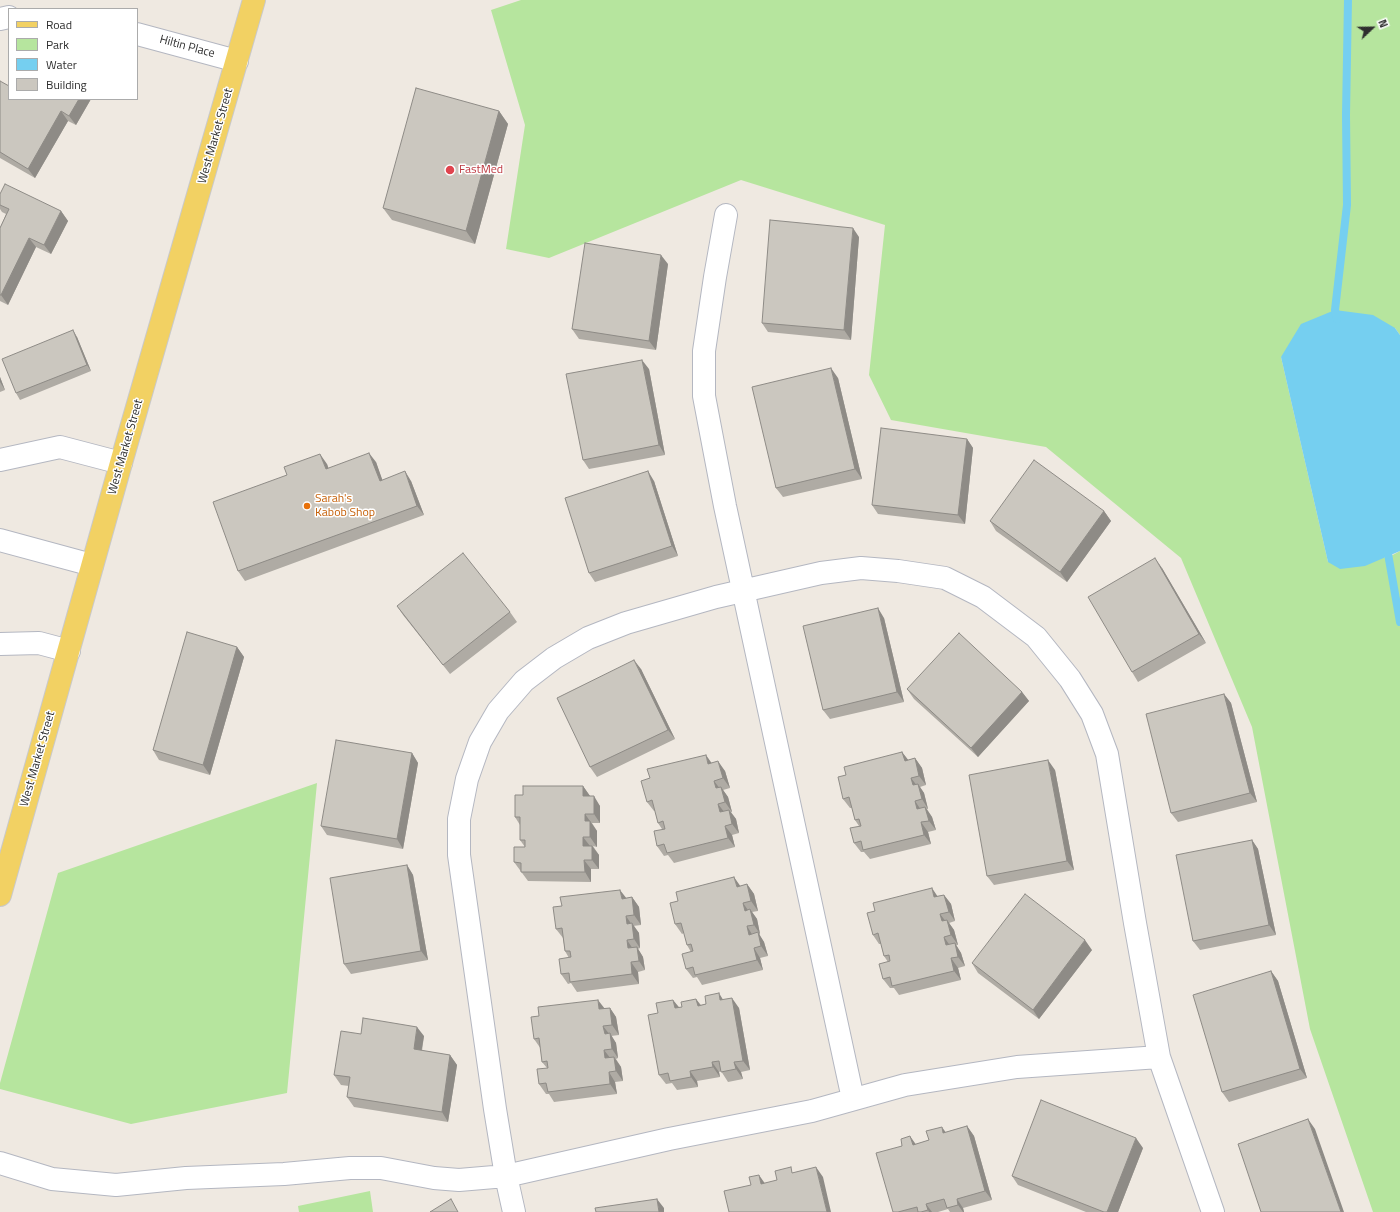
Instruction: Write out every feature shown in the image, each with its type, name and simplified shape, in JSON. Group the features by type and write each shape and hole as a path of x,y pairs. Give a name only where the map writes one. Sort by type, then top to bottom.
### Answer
{"main road":[{"name":"West Market Street","path":"0,895 92,565 254,0"}],"street":[{"name":"Hiltin Place","path":"138,34 237,61"},
{"path":"726,215 704,351 704,396 725,506 852,1099"},
{"path":"0,460 60,447 121,463"},
{"path":"0,540 92,565"},
{"path":"514,1212 494,1109 459,855 460,819 467,779 480,742 498,711 524,681 554,658 588,638 626,623 716,597 821,573 860,568 898,571 945,578 983,597 1036,637 1070,679 1092,714 1107,754 1159,1057 1213,1212"},
{"path":"0,644 39,643 68,651"},
{"path":"0,1164 52,1179 116,1184 186,1178 284,1174 350,1168 380,1168 434,1178 459,1180 506,1176 668,1139 812,1111 905,1085 1017,1067 1159,1057"}],"green space":[{"path":"521,0 1400,0 1400,335 1395,328 1281,357 1328,562 1389,557 1400,551 1400,1212 1373,1212 1310,1029 1252,727 1181,558 1046,447 891,420 869,375 885,225 741,180 549,258 506,249 525,125 491,10"},
{"path":"317,783 287,1093 131,1124 0,1089 0,1083 58,873"},
{"path":"370,1191 373,1212 299,1212 298,1206"}],"water":[{"path":"1335,310 1373,315 1395,328 1400,335 1400,551 1365,566 1340,569 1328,562 1281,357 1301,324"}],"building":[{"path":"0,81 8,85 8,100 78,100 69,116 61,111 28,169 0,152"},
{"path":"416,88 499,111 466,231 383,208"},
{"path":"5,184 61,211 44,245 29,238 0,295 0,228 9,209 0,205 0,194"},
{"path":"770,220 853,228 844,330 762,323"},
{"path":"585,243 661,255 649,341 572,329"},
{"path":"73,330 87,365 16,393 2,359"},
{"path":"642,360 659,445 583,460 566,374"},
{"path":"831,368 855,469 776,488 752,387"},
{"path":"881,428 967,439 958,515 872,505"},
{"path":"369,453 380,481 405,471 417,506 238,571 213,502 287,475 284,467 320,454 326,469"},
{"path":"1034,460 1104,511 1060,572 990,521"},
{"path":"648,471 672,546 589,573 565,498"},
{"path":"463,553 510,612 443,665 397,606"},
{"path":"1155,558 1199,634 1132,672 1088,597"},
{"path":"878,608 897,692 823,710 803,626"},
{"path":"187,632 237,647 203,765 153,750"},
{"path":"959,633 1022,692 971,748 907,689"},
{"path":"634,660 668,730 590,767 557,698"},
{"path":"1224,694 1250,793 1171,813 1146,714"},
{"path":"336,740 412,753 397,839 321,826"},
{"path":"902,752 905,761 915,758 919,776 911,778 913,785 918,784 922,799 915,801 917,809 925,807 929,821 921,822 924,835 863,850 861,841 854,843 850,828 861,826 859,819 855,820 849,797 843,799 838,777 846,775 844,767"},
{"path":"706,755 708,764 718,761 723,778 714,781 716,788 721,787 725,802 718,804 720,812 729,810 732,824 725,826 728,838 667,853 664,844 657,846 654,831 665,829 663,821 658,823 652,800 647,802 641,781 650,778 647,769"},
{"path":"1048,760 1067,861 987,876 969,775"},
{"path":"523,786 583,786 583,796 594,796 594,814 585,814 585,821 590,821 590,837 583,837 583,846 592,846 592,860 584,860 585,872 521,872 521,863 514,862 514,847 525,847 525,840 520,840 520,817 515,817 515,795 523,795"},
{"path":"1252,840 1269,925 1193,941 1176,855"},
{"path":"407,865 421,951 344,964 330,878"},
{"path":"734,877 737,887 747,884 751,901 743,903 745,911 750,909 754,925 747,926 749,935 758,932 761,946 754,948 757,960 695,975 693,967 686,969 682,954 693,951 691,944 687,945 681,923 675,924 670,903 678,901 676,892"},
{"path":"932,888 934,897 944,895 949,912 940,914 942,921 947,920 951,935 944,937 946,945 955,943 958,957 951,958 954,971 892,986 890,977 883,979 879,964 890,961 889,955 884,956 878,933 873,935 867,913 875,911 873,903"},
{"path":"620,890 622,899 632,897 634,915 626,916 627,924 632,923 634,939 627,940 628,948 637,947 639,961 631,962 632,974 570,982 569,973 561,974 559,959 571,957 570,951 565,951 562,928 556,929 553,907 562,906 560,897"},
{"path":"1025,894 1085,940 1033,1010 972,963"},
{"path":"1271,971 1300,1069 1222,1092 1193,995"},
{"path":"719,993 720,1000 732,998 743,1061 734,1062 736,1069 721,1072 719,1061 712,1062 713,1067 690,1071 691,1077 670,1081 668,1073 659,1075 648,1015 658,1013 656,1003 673,1000 675,1008 682,1007 681,1002 696,999 698,1006 706,1004 705,996"},
{"path":"598,1000 599,1009 610,1008 612,1025 603,1026 605,1034 610,1033 612,1049 604,1050 605,1058 614,1057 616,1071 609,1072 610,1084 548,1092 546,1083 539,1084 537,1069 548,1068 547,1061 542,1062 539,1038 534,1039 531,1017 539,1016 538,1007"},
{"path":"363,1018 417,1027 414,1049 450,1055 442,1112 347,1097 350,1077 334,1075 341,1031 361,1034"},
{"path":"1041,1100 1136,1138 1107,1212 1012,1176"},
{"path":"1308,1119 1341,1212 1261,1212 1238,1144"},
{"path":"967,1126 985,1191 957,1199 958,1205 947,1208 944,1199 926,1204 928,1210 921,1212 918,1212 917,1207 893,1212 876,1153 902,1146 901,1139 910,1136 913,1145 929,1140 926,1131 942,1127 943,1133"},
{"path":"791,1167 792,1173 816,1167 827,1212 729,1212 724,1191 751,1185 749,1177 759,1175 761,1184 777,1180 775,1171"},
{"path":"451,1199 458,1212 430,1212"},
{"path":"657,1199 659,1212 596,1212 595,1208"}],"waterway":[{"path":"1337,319 1335,310 1347,205 1346,115 1348,0"},
{"path":"1387,548 1400,622"}],"place":[{"name":"FastMed","path":"450,170"},
{"name":"Sarah's Kabob Shop","path":"307,506"}]}
